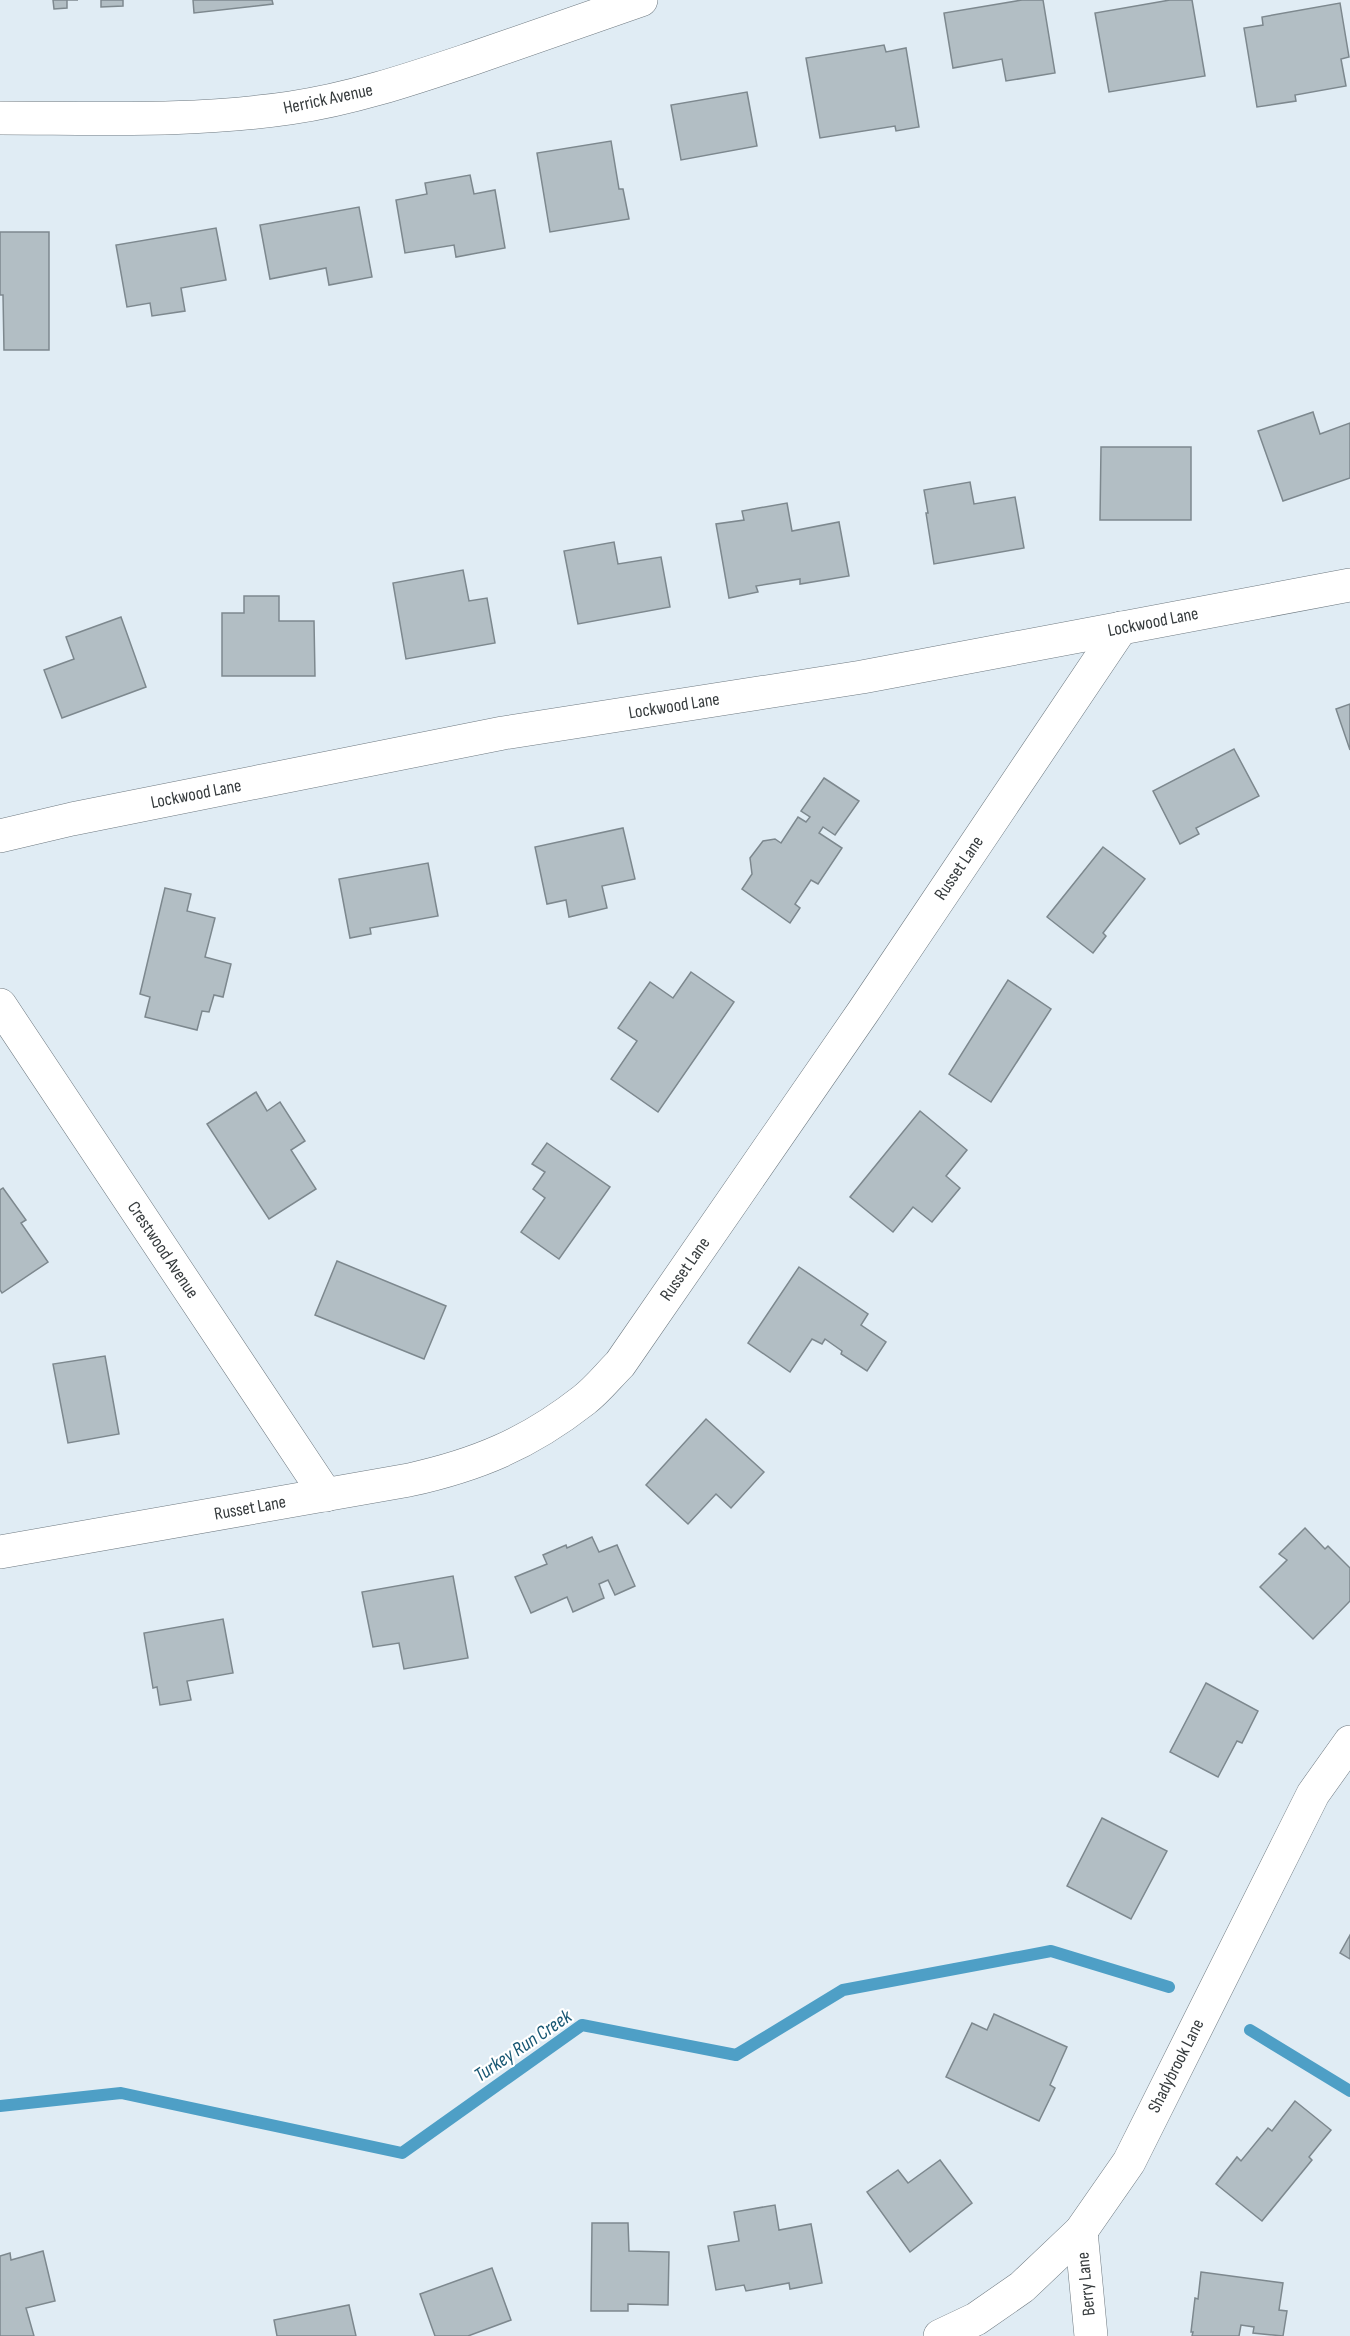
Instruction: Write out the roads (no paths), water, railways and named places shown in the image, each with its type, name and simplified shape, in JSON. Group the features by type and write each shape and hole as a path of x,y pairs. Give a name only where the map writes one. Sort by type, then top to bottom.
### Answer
{"street":[{"name":"Herrick Avenue","path":"0,118 150,118 234,115 292,108 348,97 404,82 641,0"},
{"name":"Lockwood Lane","path":"0,836 72,819 503,733 862,677 1350,585"},
{"name":"Russet Lane","path":"0,1552 456,1470 502,1452 545,1428 585,1399 620,1364 863,1012 1121,628"},
{"name":"Crestwood Avenue","path":"0,1005 326,1495"},
{"name":"Shadybrook Lane","path":"940,2336 976,2319 1022,2288 1081,2231 1129,2162 1313,1794 1350,1742"},
{"name":"Berry Lane","path":"1081,2231 1091,2336"}],"waterway":[{"name":"Turkey Run Creek","path":"0,2106 121,2093 402,2153 582,2025 736,2055 843,1990 1051,1951 1169,1987"},
{"name":"Turkey Run Creek","path":"1250,2030 1350,2091"}]}
